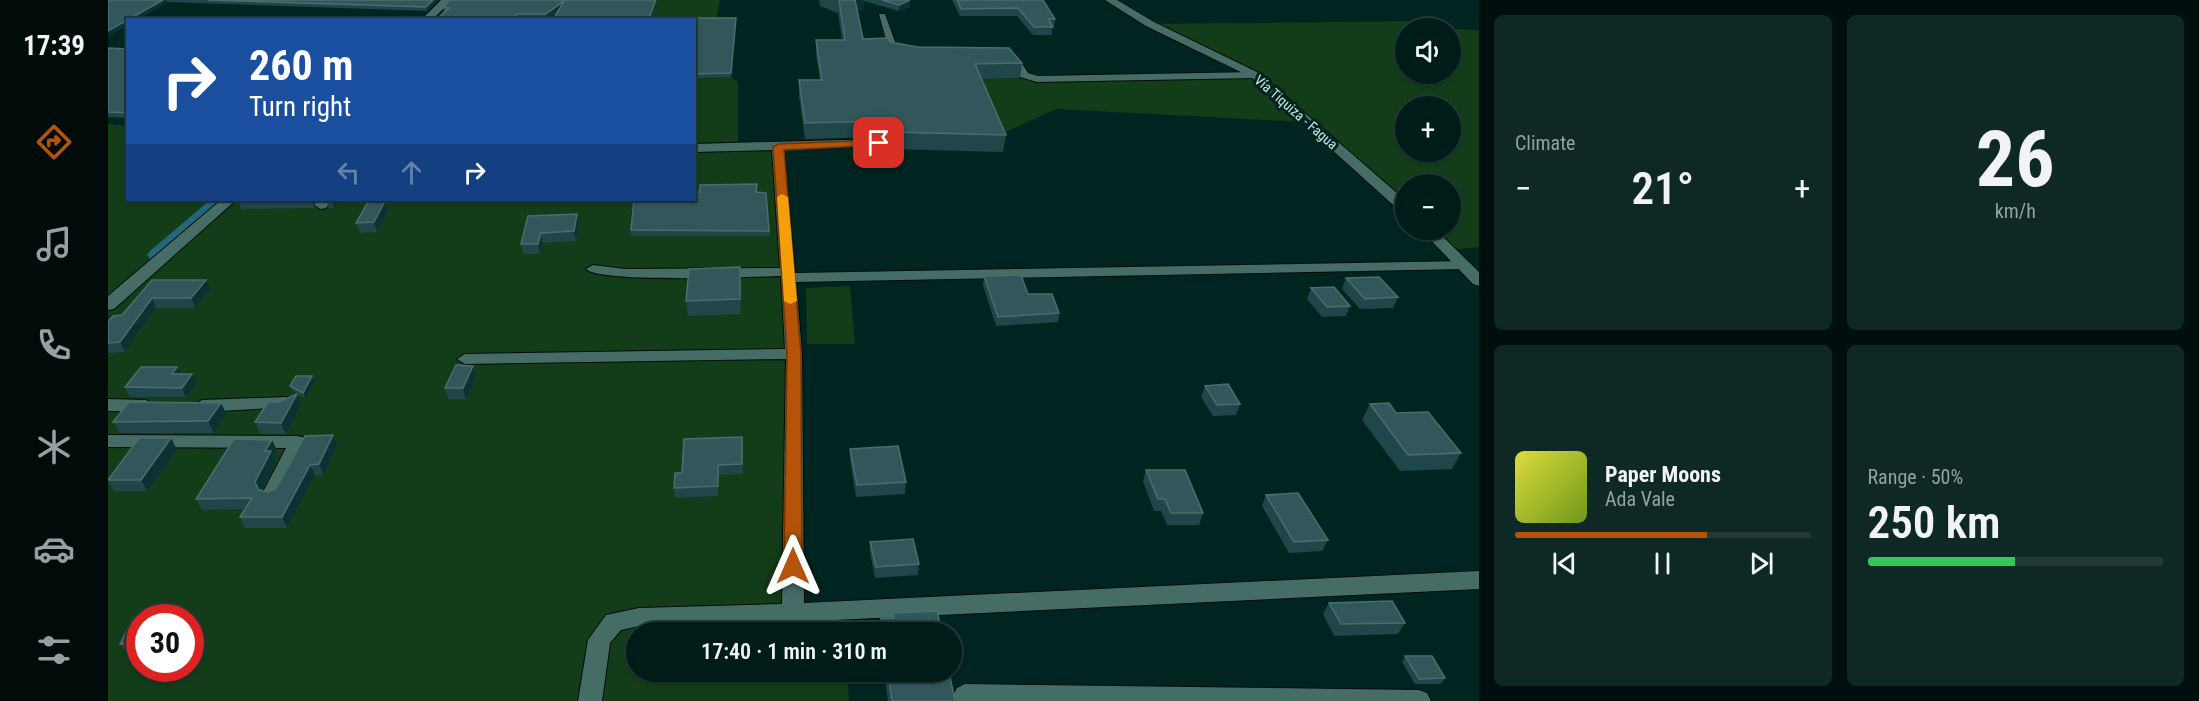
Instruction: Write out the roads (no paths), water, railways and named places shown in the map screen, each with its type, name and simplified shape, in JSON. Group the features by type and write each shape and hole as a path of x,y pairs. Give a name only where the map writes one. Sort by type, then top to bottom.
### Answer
{"street":[{"path":"428,18 447,0"},
{"name":"Vía Tiquiza - Fagua","path":"1110,0 1150,24 1255,75 1305,122 1395,198"},
{"path":"882,16 894,52 916,56"},
{"path":"999,56 1011,57 1024,75 1037,79 1255,75"},
{"path":"696,148 879,143"},
{"path":"778,147 794,354 793,613"},
{"path":"108,305 228,201"},
{"path":"1439,240 1479,281"},
{"path":"593,270 625,273 788,275 1465,265"},
{"path":"465,359 794,354"},
{"path":"188,406 283,405 294,399"},
{"path":"108,405 166,406"},
{"path":"108,441 298,442 272,494"},
{"path":"590,701 599,640 614,622 639,617 793,613 1479,580"},
{"path":"965,695 1419,701"}],"waterway":[{"path":"156,255 218,201"}]}
